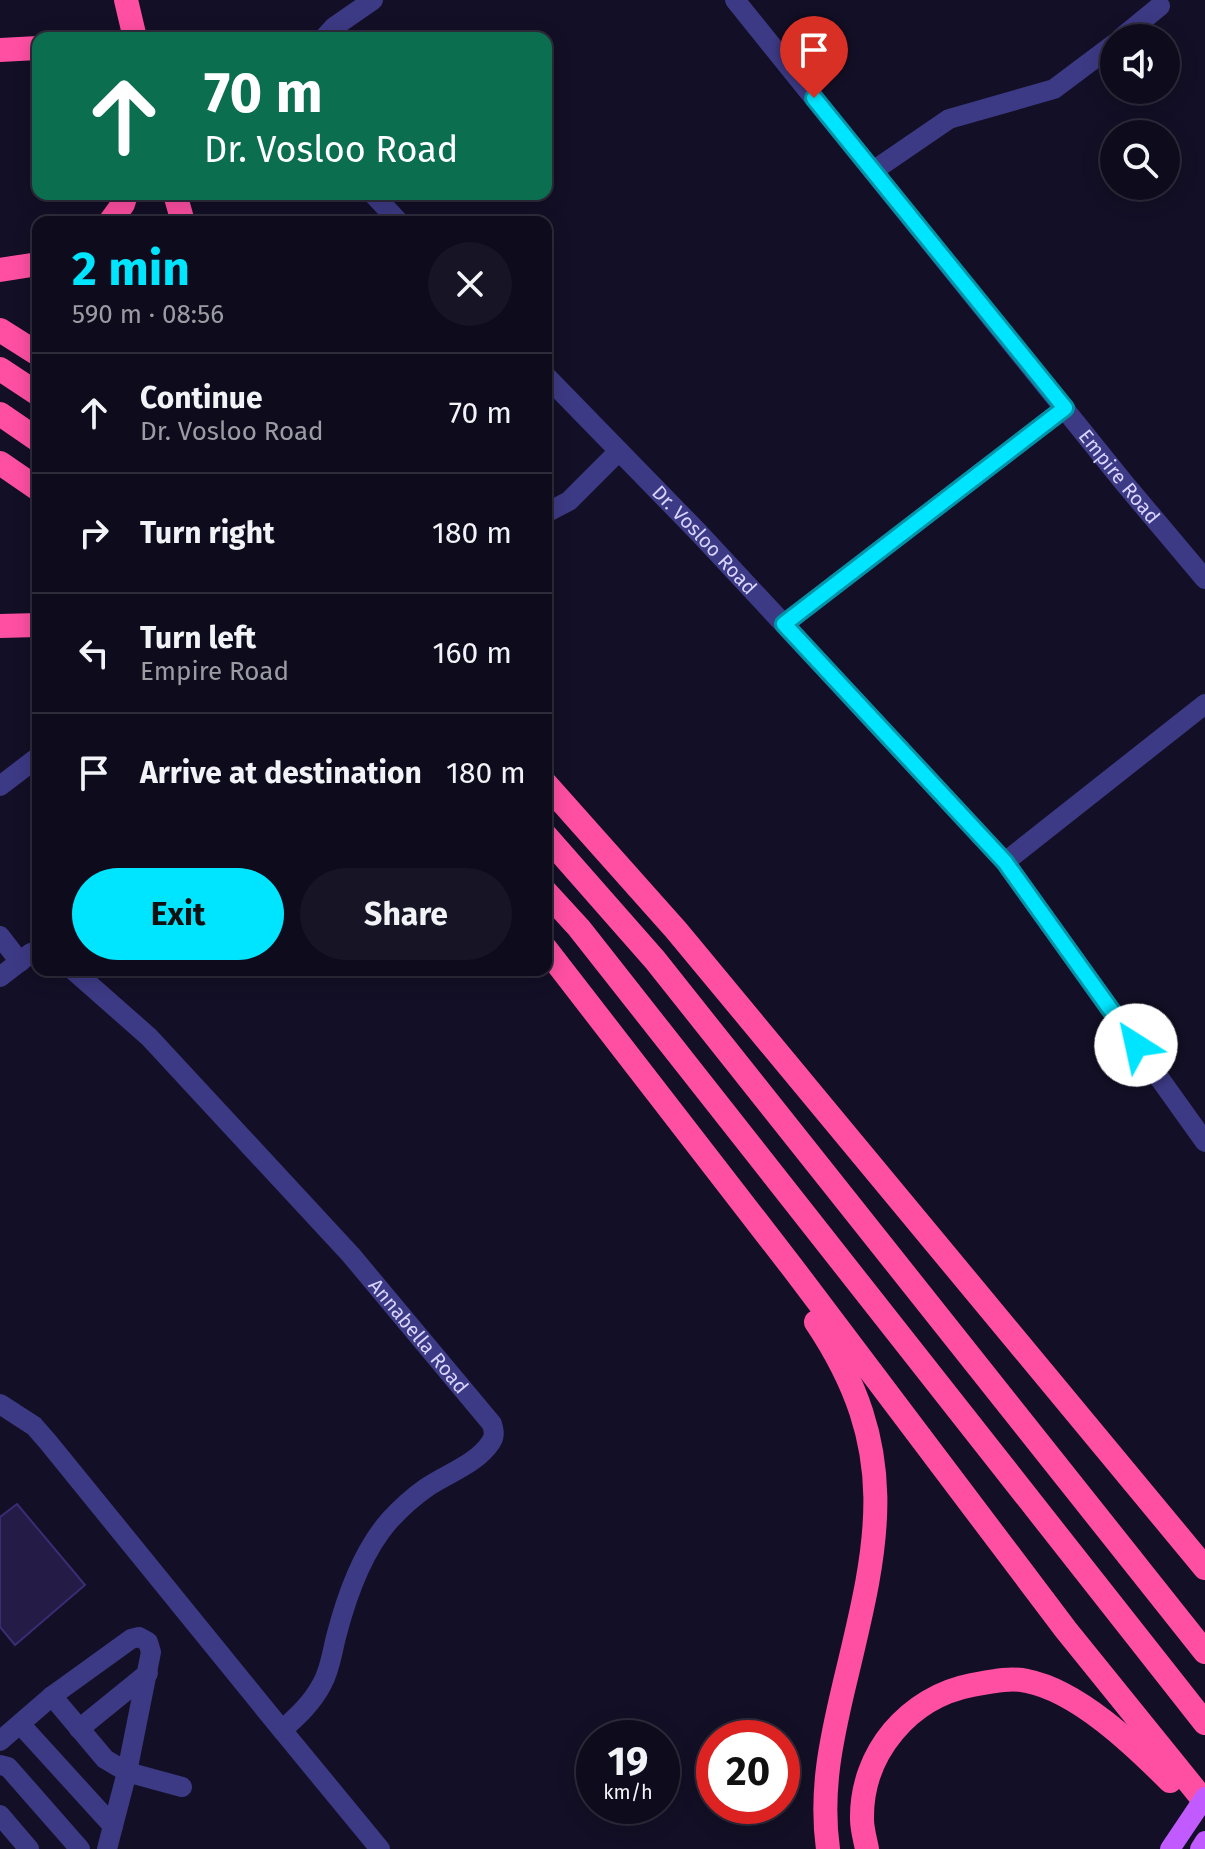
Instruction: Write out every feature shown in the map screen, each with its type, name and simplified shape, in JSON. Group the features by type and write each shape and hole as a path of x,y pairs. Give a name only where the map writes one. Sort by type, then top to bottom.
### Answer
{"highway":[{"path":"126,0 134,32"},
{"path":"0,50 32,48"},
{"path":"0,270 32,265"},
{"path":"0,330 32,350"},
{"path":"0,369 32,390"},
{"path":"0,414 32,436"},
{"path":"0,463 32,485"},
{"path":"0,626 32,625"},
{"path":"552,771 662,902 676,930"},
{"path":"552,791 676,930 1205,1568"},
{"path":"552,843 655,960 1205,1652"},
{"path":"552,899 588,940 1205,1723"},
{"path":"552,957 1066,1630 1205,1800"},
{"path":"720,1174 828,1339 852,1388 870,1444 877,1503 876,1533 865,1603 827,1760 824,1825 828,1849"},
{"path":"1114,1458 1205,1555"},
{"path":"867,1849 862,1820 865,1794 873,1763 891,1732 911,1712 939,1696 960,1687 992,1681 1025,1680 1051,1689 1082,1707 1154,1765 1205,1817"}],"main road":[{"path":"1170,1849 1205,1800"},
{"path":"1200,1849 1205,1841"}],"street":[{"path":"329,32 373,0"},
{"name":"Empire Road","path":"735,0 1205,579"},
{"path":"1138,24 1160,6"},
{"path":"873,171 949,119 1054,89 1100,54"},
{"path":"379,200 393,216"},
{"name":"Dr. Vosloo Road","path":"552,382 784,624 1005,862 1205,1142"},
{"path":"784,624 1065,408"},
{"path":"552,510 569,501 619,451"},
{"path":"1005,862 1205,704"},
{"path":"0,786 32,762"},
{"path":"0,936 20,962"},
{"path":"0,977 32,953"},
{"name":"Annabella Road","path":"80,976 149,1037 351,1255 494,1430 489,1444 470,1461 426,1488 389,1521 364,1561 348,1598 324,1681 303,1712 282,1730"},
{"path":"0,1404 34,1426 48,1442 380,1849"},
{"path":"0,1741 52,1696 131,1639 139,1637 148,1642 148,1673 107,1849"},
{"path":"79,1729 148,1673"},
{"path":"52,1696 105,1759 127,1772 182,1787"},
{"path":"21,1725 113,1826"},
{"path":"0,1765 8,1767 80,1849"},
{"path":"0,1815 29,1849"}],"building":[{"path":"17,1504 85,1585 15,1645 0,1627 0,1517"}],"route":[{"path":"814,98 1065,408 784,624 1005,862 1136,1045"}]}
